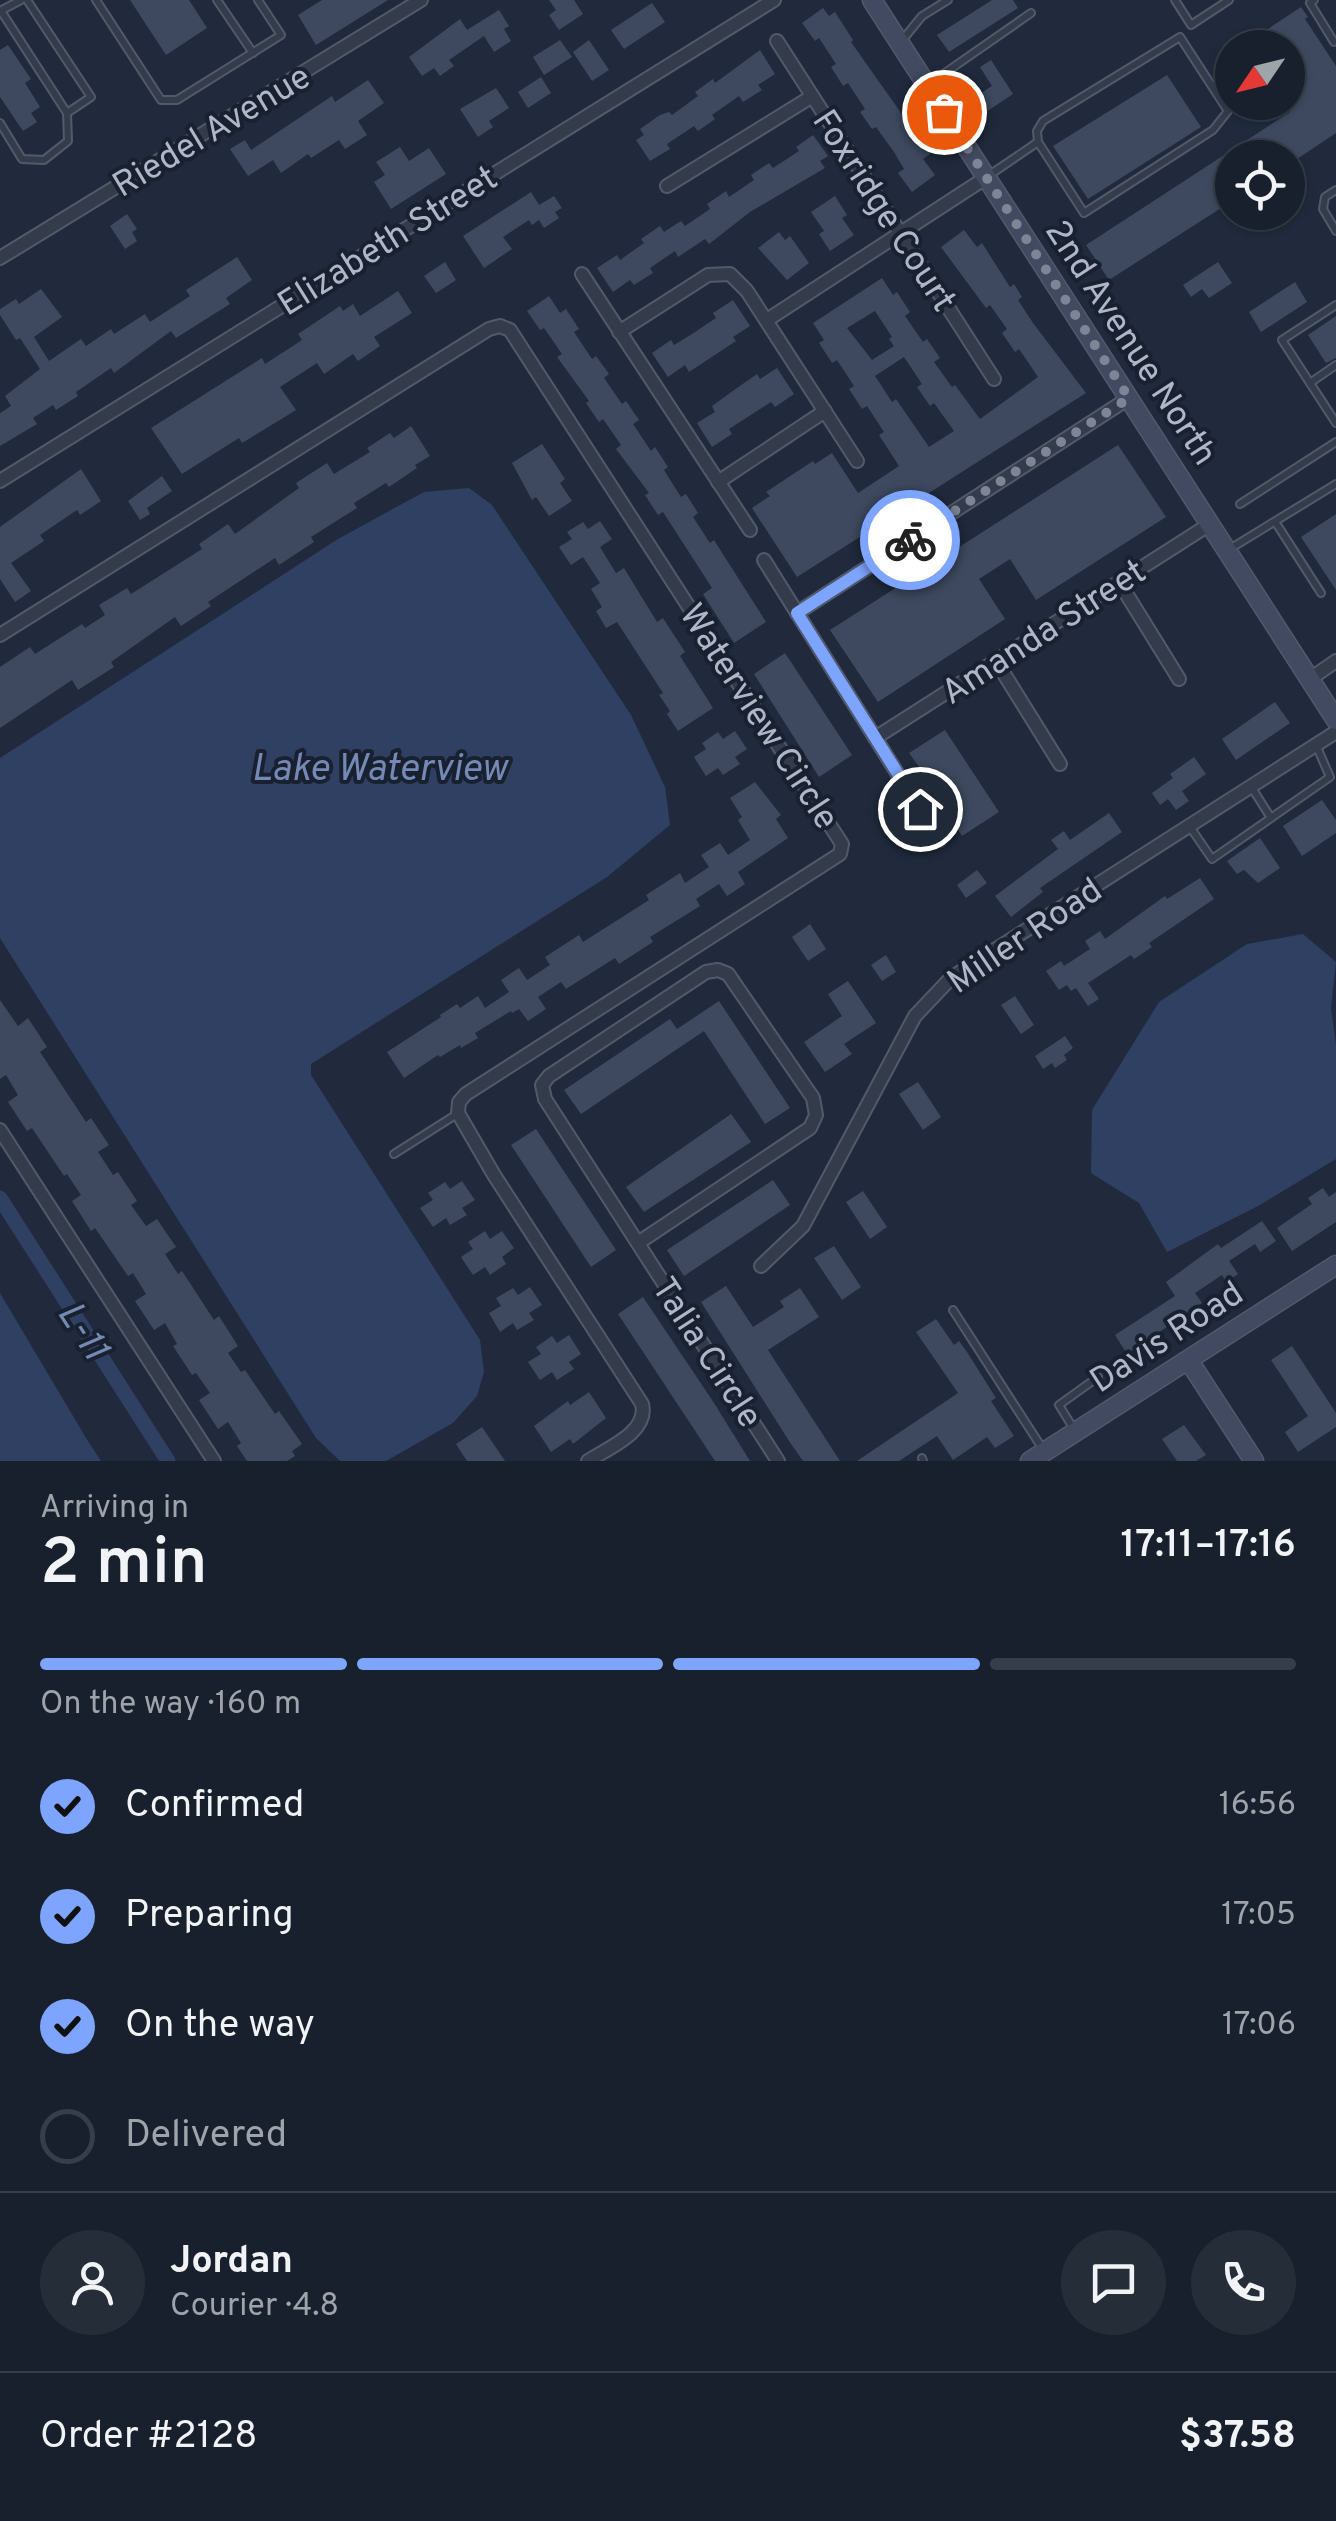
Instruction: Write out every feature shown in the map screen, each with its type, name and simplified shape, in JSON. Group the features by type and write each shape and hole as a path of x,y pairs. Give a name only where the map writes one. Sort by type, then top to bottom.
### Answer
{"street":[{"name":"Riedel Avenue","path":"0,258 421,0"},
{"name":"Elizabeth Street","path":"0,481 774,0"},
{"name":"2nd Avenue North","path":"872,0 1336,720"},
{"name":"Foxridge Court","path":"777,41 994,379"},
{"path":"667,186 811,96"},
{"path":"766,320 987,177"},
{"path":"620,332 708,275 719,272 738,280 857,461"},
{"path":"582,274 750,530"},
{"name":"Waterview Circle","path":"0,635 489,329 500,326 510,330 842,844 840,854 466,1094 459,1102 458,1113"},
{"path":"797,613 1129,398"},
{"path":"718,482 825,411"},
{"name":"Amanda Street","path":"875,738 1210,524"},
{"path":"764,560 939,840"},
{"path":"1119,582 1178,679"},
{"path":"996,661 1060,764"},
{"path":"1310,679 1336,661"},
{"name":"Miller Road","path":"760,1266 803,1226 915,1016 950,978 1336,732"},
{"name":"Talia Circle","path":"638,1243 810,1128 816,1115 812,1098 728,974 718,970 690,982 542,1085 545,1098 638,1243 778,1461"},
{"path":"458,1113 642,1404 645,1416 641,1425 588,1461"},
{"path":"0,1130 214,1461"},
{"name":"Davis Road","path":"1037,1457 1336,1265"},
{"path":"1189,1361 1254,1461"}],"lane":[{"path":"0,123 22,159 44,160 68,141 67,113 0,11 24,0 91,98 67,113"},
{"path":"96,0 160,100 177,100 282,35 258,0"},
{"path":"217,0 252,53"},
{"path":"900,44 922,16 948,0"},
{"path":"1176,0 1191,25"},
{"path":"1180,37 1228,111 1213,130 1084,212 1038,142 1036,131 1043,122 1180,37 1229,0"},
{"path":"1310,1 1334,42"},
{"path":"927,86 1031,13"},
{"path":"987,177 1038,142"},
{"path":"1336,190 1326,197 1323,210 1336,231"},
{"path":"1336,305 1282,340 1336,422"},
{"path":"1310,382 1336,365"},
{"path":"1240,504 1336,442"},
{"path":"1227,550 1276,524 1336,484"},
{"path":"1276,524 1321,593"},
{"path":"1189,826 1212,859 1330,777 1316,745"},
{"path":"1251,787 1271,818"},
{"path":"394,1154 458,1113"},
{"path":"953,1310 1037,1457"},
{"path":"1076,1432 1059,1405 1098,1377"}],"water":[{"name":"Lake Waterview","path":"469,488 492,505 631,715 665,787 670,825 607,877 311,1064 311,1075 480,1340 484,1372 477,1396 453,1423 386,1461 340,1461 316,1438 0,938 0,758 338,539 424,492"},
{"path":"1303,934 1336,962 1331,1008 1336,1045 1336,1159 1258,1206 1167,1252 1139,1203 1091,1173 1092,1110 1159,1002 1247,944"},
{"path":"0,1293 86,1438 101,1461 0,1461"}],"building":[{"path":"130,0 189,0 207,28 166,55"},
{"path":"322,0 388,0 316,45 298,15"},
{"path":"549,0 574,0 583,14 559,30 549,15 556,10"},
{"path":"992,0 1013,0 1018,8 949,52 937,35"},
{"path":"652,3 665,22 624,49 611,30"},
{"path":"1301,7 1336,66 1336,133 1305,154 1305,140 1247,140 1278,120 1305,120 1305,30 1266,30"},
{"path":"823,8 829,16 835,12 851,42 930,154 923,159 935,175 912,192 898,173 904,169 894,152 860,112 865,109 848,83 843,86 831,67 836,64 819,38 815,41 802,23"},
{"path":"499,10 509,26 504,29 511,41 494,52 484,36 449,60 454,66 440,76 434,68 422,76 409,57 460,19 467,30"},
{"path":"560,40 572,57 544,75 533,57"},
{"path":"589,40 609,70 592,81 573,52"},
{"path":"8,45 31,79 25,83 40,107 31,113 37,122 23,131 0,97 0,50"},
{"path":"760,50 775,74 758,85 762,90 743,102 739,96 712,115 715,119 698,131 694,126 667,144 670,149 650,161 636,140 644,135 640,129 660,115 672,115 698,96 695,92 713,79 715,83"},
{"path":"991,60 1013,94 986,112 976,96 992,86 980,67"},
{"path":"1167,75 1201,127 1088,199 1053,146"},
{"path":"541,77 551,93 528,108 518,92"},
{"path":"368,80 384,103 358,121 367,135 345,149 339,140 311,158 308,154 281,173 273,160 248,176 230,149 245,140 251,150 332,96 335,102"},
{"path":"496,88 509,108 489,121 493,127 478,137 460,109"},
{"path":"813,135 828,156 820,161 825,168 750,212 709,244 705,239 678,257 675,251 650,268 653,273 634,285 630,280 613,292 597,268 617,255 620,260 660,226 664,232 681,221 685,226 710,209 707,204 726,191 729,197 754,180 751,175 769,163 773,168 799,151 796,147"},
{"path":"400,147 409,161 429,148 446,174 391,209 374,182 385,175 376,162"},
{"path":"1215,161 1215,212 1109,280 1086,245"},
{"path":"531,192 539,205 554,196 562,208 555,212 559,218 544,228 539,220 532,225 529,220 503,237 512,249 484,268 463,236"},
{"path":"835,196 847,215 842,218 854,235 830,251 819,234 824,231 811,212"},
{"path":"127,214 137,229 132,232 137,241 125,249 110,226"},
{"path":"964,230 977,247 982,243 1010,287 1014,284 1022,297 1018,300 1033,323 1086,393 797,577 752,508 770,496 766,492 832,453 858,493 899,466 879,435 884,432 867,406 862,409 849,389 854,386 837,360 832,363 819,343 824,340 813,323 882,278 910,312 905,316 923,342 927,339 940,358 934,362 980,419 1038,377 1019,349 1015,352 1002,333 1007,329 990,305 986,308 941,247","holes":["875,311 894,346 872,360 847,328","904,357 922,384 917,387 954,431 929,447 875,376"]},
{"path":"779,232 785,240 790,236 809,263 787,280 758,248"},
{"path":"237,257 252,280 226,298 230,304 176,338 171,331 114,373 111,368 76,392 78,396 33,418 37,424 0,446 0,413 11,406 5,396 40,369 20,338 16,340 0,309 16,299 19,304 41,289 62,317 34,337 49,361 81,339 86,346 111,329 114,334 145,314 150,322 190,296 186,290"},
{"path":"445,262 456,280 436,293 424,276"},
{"path":"1218,262 1232,283 1209,298 1202,289 1191,297 1183,285"},
{"path":"1295,282 1307,302 1261,332 1249,312"},
{"path":"398,291 412,313 374,337 380,346 358,361 353,354 324,374 317,363 280,387 296,410 242,443 239,438 182,474 151,428 262,358 265,364 302,340 298,334 340,306 343,311 353,304 360,316"},
{"path":"549,296 560,313 566,309 579,329 574,332 592,359 596,356 609,374 604,378 639,420 633,424 651,451 655,447 681,497 686,494 698,513 693,517 710,543 714,540 766,622 734,643 703,594 712,588 663,512 658,515 645,495 649,493 616,449 621,445 586,403 589,401 557,357 562,354 527,311"},
{"path":"733,300 750,326 733,337 736,341 689,372 685,365 668,377 652,353 671,340 674,345 692,334 716,318 713,313"},
{"path":"1336,316 1336,358 1326,363 1308,335"},
{"path":"777,368 794,394 775,407 771,402 729,429 732,434 712,447 697,423 715,412 712,406 757,374 760,379"},
{"path":"411,426 430,456 415,465 417,468 389,487 386,483 354,503 357,508 311,537 314,542 279,565 275,558 208,602 211,606 181,626 175,617 111,662 114,667 78,690 72,680 0,728 0,667 30,647 35,654 82,624 85,628 105,615 99,605 127,588 131,594 202,549 199,544 228,524 235,534 299,488 296,483 327,463 334,474 370,452 367,448 390,433 394,438"},
{"path":"542,444 565,479 560,483 572,501 549,516 536,497 532,500 512,463"},
{"path":"1118,445 1166,517 1036,600 1010,559 979,579 1005,619 878,702 830,630"},
{"path":"81,469 101,501 80,515 77,510 40,535 44,541 11,563 31,591 15,602 0,579 0,527"},
{"path":"162,476 172,491 147,508 150,514 140,520 128,501"},
{"path":"1336,514 1336,590 1301,537"},
{"path":"600,521 612,539 600,547 616,573 624,568 657,622 663,618 685,652 680,656 713,708 678,731 659,695 663,693 617,622 606,628 596,611 602,607 591,589 600,583 583,557 571,565 559,547 572,539 567,532 583,522 588,529"},
{"path":"785,653 852,755 819,777 754,674"},
{"path":"1275,702 1290,723 1236,760 1222,739"},
{"path":"945,730 999,812 962,836 909,753"},
{"path":"735,731 747,749 735,757 740,764 723,775 718,768 706,776 694,757 706,749 702,743 718,732 723,739"},
{"path":"1194,757 1206,774 1182,791 1189,801 1176,810 1168,799 1160,805 1152,793"},
{"path":"755,782 781,815 776,819 788,838 738,872 745,884 727,896 719,884 696,899 700,906 650,937 653,942 619,964 615,958 566,989 561,982 538,997 546,1009 528,1021 519,1009 511,1011 475,1033 478,1038 438,1055 404,1078 387,1052 440,1015 478,996 485,1008 509,992 501,980 519,968 527,980 550,965 545,957 579,935 583,942 649,900 646,895 680,873 685,883 709,867 701,855 720,843 728,855 750,840 730,798"},
{"path":"1322,800 1336,820 1336,833 1302,856 1283,826"},
{"path":"1109,813 1122,832 1040,888 1043,892 1011,917 995,896 1058,849 1051,840 1064,831 1070,840"},
{"path":"1260,838 1280,868 1258,883 1244,870 1237,874 1227,861"},
{"path":"977,870 987,883 966,898 957,885"},
{"path":"1200,878 1214,899 1149,943 1152,947 1134,959 1131,955 1088,983 1099,999 1088,1006 1076,988 1071,991 1067,985 1059,990 1046,971 1061,961 1064,966 1090,949 1085,941 1100,931 1105,939 1165,896 1167,899"},
{"path":"810,924 826,949 808,961 792,937"},
{"path":"886,955 896,972 882,981 871,965"},
{"path":"848,981 876,1023 844,1044 852,1054 825,1072 804,1042 842,1016 828,994"},
{"path":"1015,996 1034,1025 1021,1034 1001,1005"},
{"path":"0,1000 18,1026 28,1018 47,1047 40,1052 86,1122 91,1118 109,1145 98,1152 113,1175 118,1172 137,1201 131,1205 146,1226 157,1219 176,1247 165,1254 178,1274 182,1271 214,1320 219,1316 238,1346 228,1353 302,1444 292,1451 295,1456 287,1461 247,1461 228,1422 218,1429 199,1400 210,1393 196,1373 192,1375 173,1346 177,1344 165,1323 154,1330 135,1301 146,1294 133,1273 128,1276 95,1228 91,1231 72,1201 81,1195 8,1102 18,1095 6,1075 0,1079"},
{"path":"719,1001 790,1108 765,1124 704,1031 581,1114 564,1090 670,1019 677,1029"},
{"path":"1065,1036 1073,1048 1064,1055 1067,1060 1055,1068 1052,1063 1043,1069 1035,1056"},
{"path":"918,1082 941,1117 923,1130 899,1094"},
{"path":"731,1114 751,1142 644,1212 626,1187"},
{"path":"536,1129 616,1250 591,1267 511,1145"},
{"path":"773,1180 790,1205 684,1276 667,1250"},
{"path":"462,1181 475,1200 462,1208 467,1215 450,1225 446,1218 433,1227 420,1208 433,1200 428,1193 445,1182 450,1189"},
{"path":"1323,1188 1329,1197 1336,1192 1336,1222 1292,1251 1277,1228 1312,1204 1308,1198"},
{"path":"863,1191 887,1227 870,1239 846,1202"},
{"path":"1262,1221 1276,1241 1260,1252 1255,1244 1229,1261 1238,1274 1226,1282 1222,1275 1195,1293 1202,1303 1127,1354 1115,1335 1175,1296 1166,1282 1218,1244 1221,1248"},
{"path":"485,1231 490,1239 502,1231 514,1248 502,1257 506,1264 490,1275 485,1267 473,1275 461,1257 473,1249 468,1242"},
{"path":"834,1246 861,1287 842,1300 814,1258"},
{"path":"726,1286 753,1327 784,1307 780,1301 800,1288 819,1317 768,1350 840,1461 803,1461 789,1441 701,1302"},
{"path":"530,1287 542,1305 529,1313 534,1320 517,1330 513,1323 500,1332 489,1313 501,1306 496,1298 513,1288 518,1295"},
{"path":"643,1297 750,1461 715,1461 618,1314"},
{"path":"936,1319 954,1345 959,1341 967,1352 1014,1436 995,1448 987,1437 953,1460 937,1436 899,1461 857,1461 958,1393 916,1332"},
{"path":"569,1335 581,1354 569,1362 574,1369 557,1380 552,1372 540,1380 528,1362 541,1354 536,1347 552,1336 557,1343"},
{"path":"1292,1346 1336,1413 1336,1427 1298,1452 1285,1432 1308,1416 1271,1360"},
{"path":"589,1392 606,1418 573,1444 570,1439 551,1452 534,1426 568,1401 570,1405"},
{"path":"1184,1425 1206,1455 1196,1461 1177,1461 1162,1439"},
{"path":"482,1427 505,1461 467,1461 456,1444"}],"waterway":[{"name":"L-11","path":"0,1198 168,1461"}],"way so far":[{"path":"910,540 1129,398 944,112"}],"route":[{"path":"910,540 797,613 920,809"}]}
